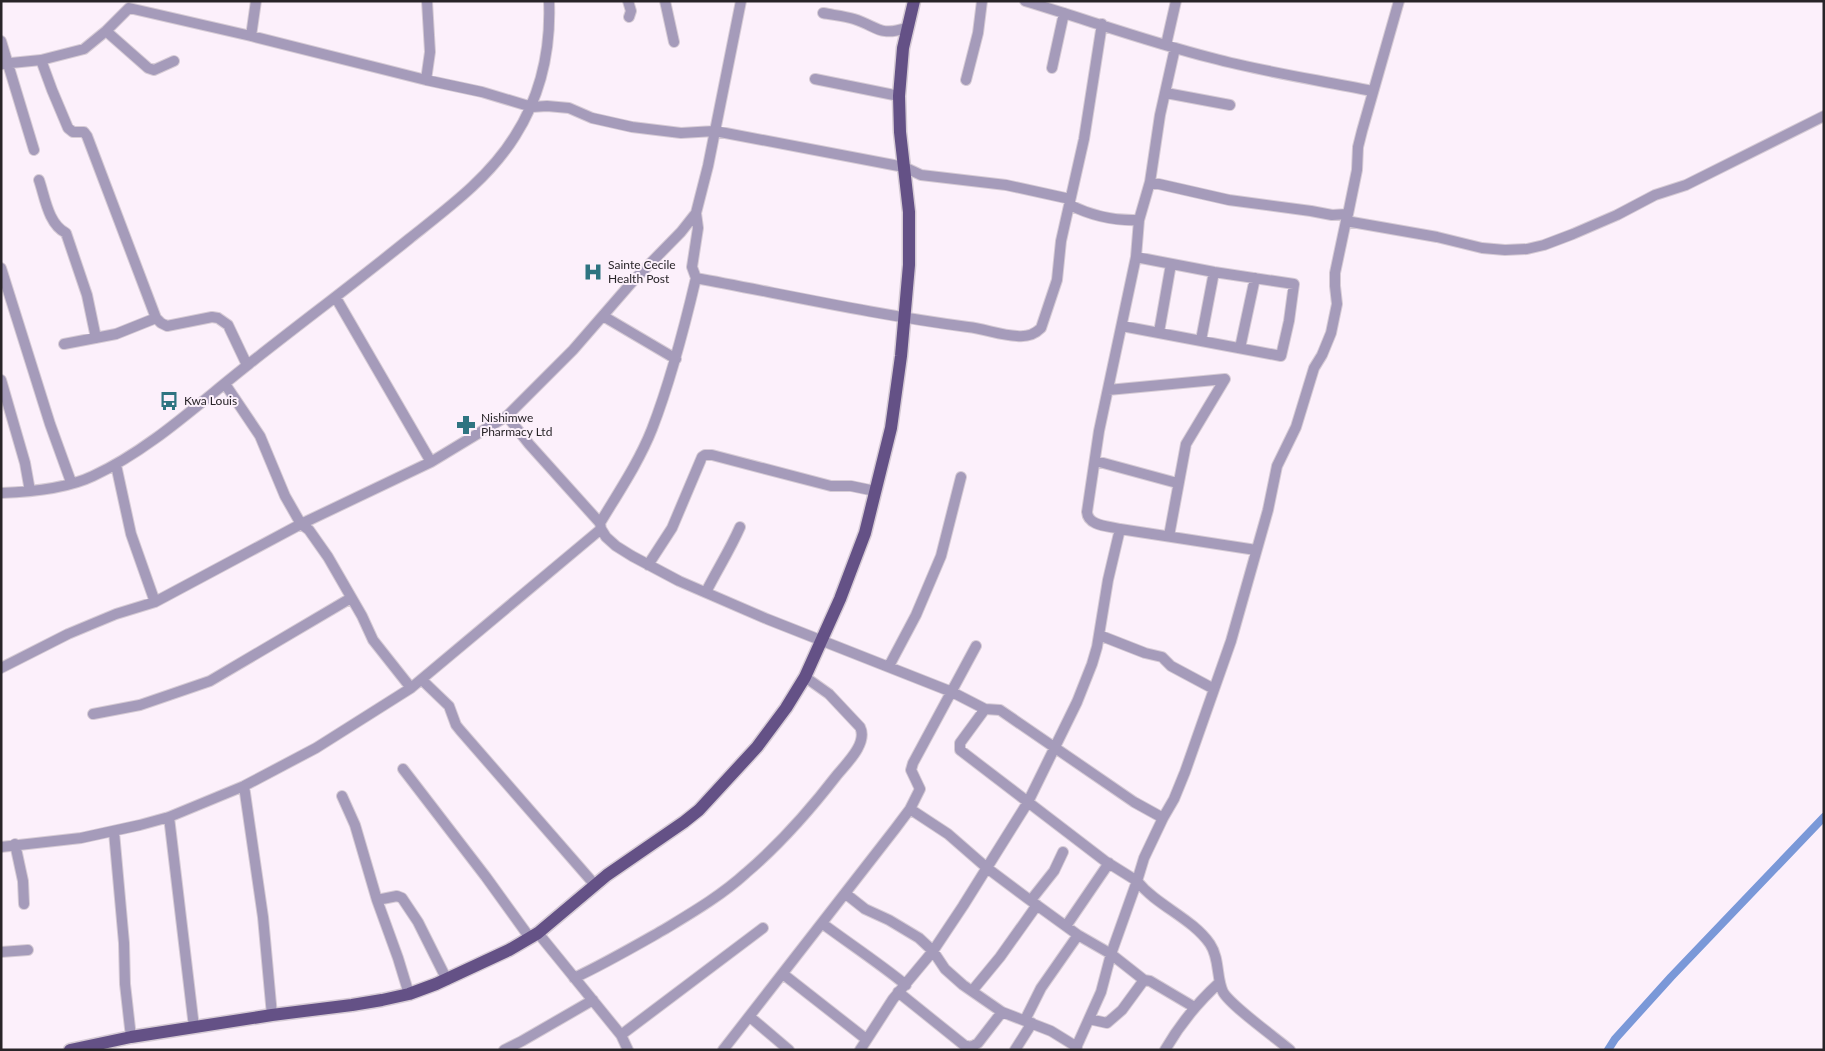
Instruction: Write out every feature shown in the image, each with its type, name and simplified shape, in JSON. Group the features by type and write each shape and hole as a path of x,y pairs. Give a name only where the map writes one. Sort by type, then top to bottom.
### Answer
{"main road":[{"path":"70,1050 131,1037 272,1015 352,1005 409,994 447,980 509,950 534,935 626,862 684,822 714,794 757,748 805,678 861,547 891,428 900,364 909,265 909,212 900,132 900,72 906,28 914,1"}],"street":[{"path":"251,36 256,1"},
{"path":"426,80 430,52 427,1"},
{"path":"1,493 30,491 71,482 90,477 116,465 336,298 450,206 488,171 512,141 532,107 546,52 550,25 549,1"},
{"path":"628,1 631,12 629,17"},
{"path":"665,1 674,42"},
{"path":"1,847 81,838 114,832 169,817 244,786 316,748 422,680 600,526 651,430 676,359 696,278 692,267 698,228 696,213 708,166 741,1"},
{"path":"966,80 978,33 982,1"},
{"path":"1026,1 1215,59 1372,92"},
{"path":"1176,1 1166,93 1160,115 1150,182 1139,220 1136,257 1099,431 1087,517 1092,522 1120,529 1256,550"},
{"path":"846,894 864,909 889,920 919,938 933,951 944,969 1002,1012 1051,1031 1076,1048 1101,992 1111,954 1146,853 1174,799 1185,772 1240,612 1268,510 1277,466 1296,426 1314,368 1322,355 1331,333 1337,304 1334,280 1357,170 1358,147 1399,1"},
{"path":"5,64 41,60 84,49 106,31 130,5 426,80 482,92 532,107 569,108 592,118 632,127 681,132 715,132 904,167 921,175 1006,185 1070,202 1101,217 1139,220"},
{"path":"823,12 855,19 881,32 895,32 906,28"},
{"path":"1052,68 1064,13"},
{"path":"696,278 904,318 980,328 1004,335 1028,336 1036,333 1041,328 1057,280 1061,241 1084,139 1102,24"},
{"path":"106,31 148,68 154,70 174,61"},
{"path":"1,40 5,64 34,150"},
{"path":"41,60 68,128 73,132 84,132 87,136 156,318 160,323 167,326 212,317 218,318 228,326 247,365"},
{"path":"815,79 899,96"},
{"path":"1166,93 1230,105"},
{"path":"1150,182 1229,200 1347,217 1482,248 1527,249 1566,237 1617,215 1655,195 1686,185 1824,116"},
{"path":"39,180 52,220 58,230 66,233 87,295 96,338"},
{"path":"1,668 68,634 116,614 155,602 301,524 431,462 507,416 573,350 633,281 681,232 696,213"},
{"path":"1122,326 1281,356 1289,321 1294,284 1214,272 1136,257"},
{"path":"1159,332 1171,264"},
{"path":"1,268 50,424 71,482"},
{"path":"1201,340 1214,272"},
{"path":"1240,348 1255,278"},
{"path":"336,298 431,462"},
{"path":"603,316 676,359"},
{"path":"64,344 116,334 156,318"},
{"path":"1108,390 1225,379 1186,444 1177,483 1169,536"},
{"path":"1,380 25,463 30,491"},
{"path":"225,384 260,436 285,496 301,524 309,530 328,557 373,640 411,688"},
{"path":"507,416 600,526 606,538 616,546 679,581 952,692 985,708 1000,710 1134,802 1163,818"},
{"path":"648,565 672,528 702,457 705,455 712,454 831,486 851,486 875,491"},
{"path":"1096,461 1177,483"},
{"path":"116,465 131,534 155,602"},
{"path":"889,666 916,615 940,556 961,477"},
{"path":"706,592 732,546 740,527"},
{"path":"860,1050 902,989 933,951 1028,802 1085,682 1095,656 1108,580 1120,529"},
{"path":"93,714 140,705 210,682 351,598"},
{"path":"1099,635 1145,653 1162,657 1170,666 1214,689"},
{"path":"723,1050 823,924 910,809 920,789 919,783 912,774 911,767 976,646"},
{"path":"574,978 604,964 688,915 747,873 799,822 850,758 861,742 863,733 860,727 828,694 805,678"},
{"path":"422,680 449,706 460,730 596,885"},
{"path":"985,708 960,743 960,750 1109,863 1137,881 1153,898 1183,920 1210,944 1215,954 1220,982 1226,996 1290,1050"},
{"path":"403,769 534,935 593,1000 621,1035 628,1050"},
{"path":"244,786 263,917 272,1015"},
{"path":"342,796 355,825 377,900 409,994"},
{"path":"910,809 948,834 986,868 1078,935 1111,954 1144,980 1150,981 1194,1008"},
{"path":"169,817 194,1027"},
{"path":"114,832 124,943 125,984 131,1037"},
{"path":"15,844 23,882 24,904"},
{"path":"972,991 1005,950 1063,852"},
{"path":"1066,926 1109,863"},
{"path":"377,900 398,896 402,898 418,922 447,980"},
{"path":"823,924 857,950 885,968 902,989 964,1045 971,1047 978,1043 1002,1012"},
{"path":"621,1035 763,928"},
{"path":"1015,1050 1029,1021 1041,988 1078,935"},
{"path":"1,952 28,950"},
{"path":"783,974 866,1039"},
{"path":"1089,1019 1107,1023 1116,1016 1144,980"},
{"path":"1165,1050 1178,1028 1194,1008 1220,982"},
{"path":"504,1050 593,1000"},
{"path":"750,1017 789,1050"}],"waterway":[{"path":"1608,1050 1615,1039 1671,977 1824,817"}],"place":[{"name":"Sainte Cecile Health Post","path":"593,272"},
{"name":"Kwa Louis","path":"169,401"},
{"name":"Nishimwe Pharmacy Ltd","path":"466,425"}]}
